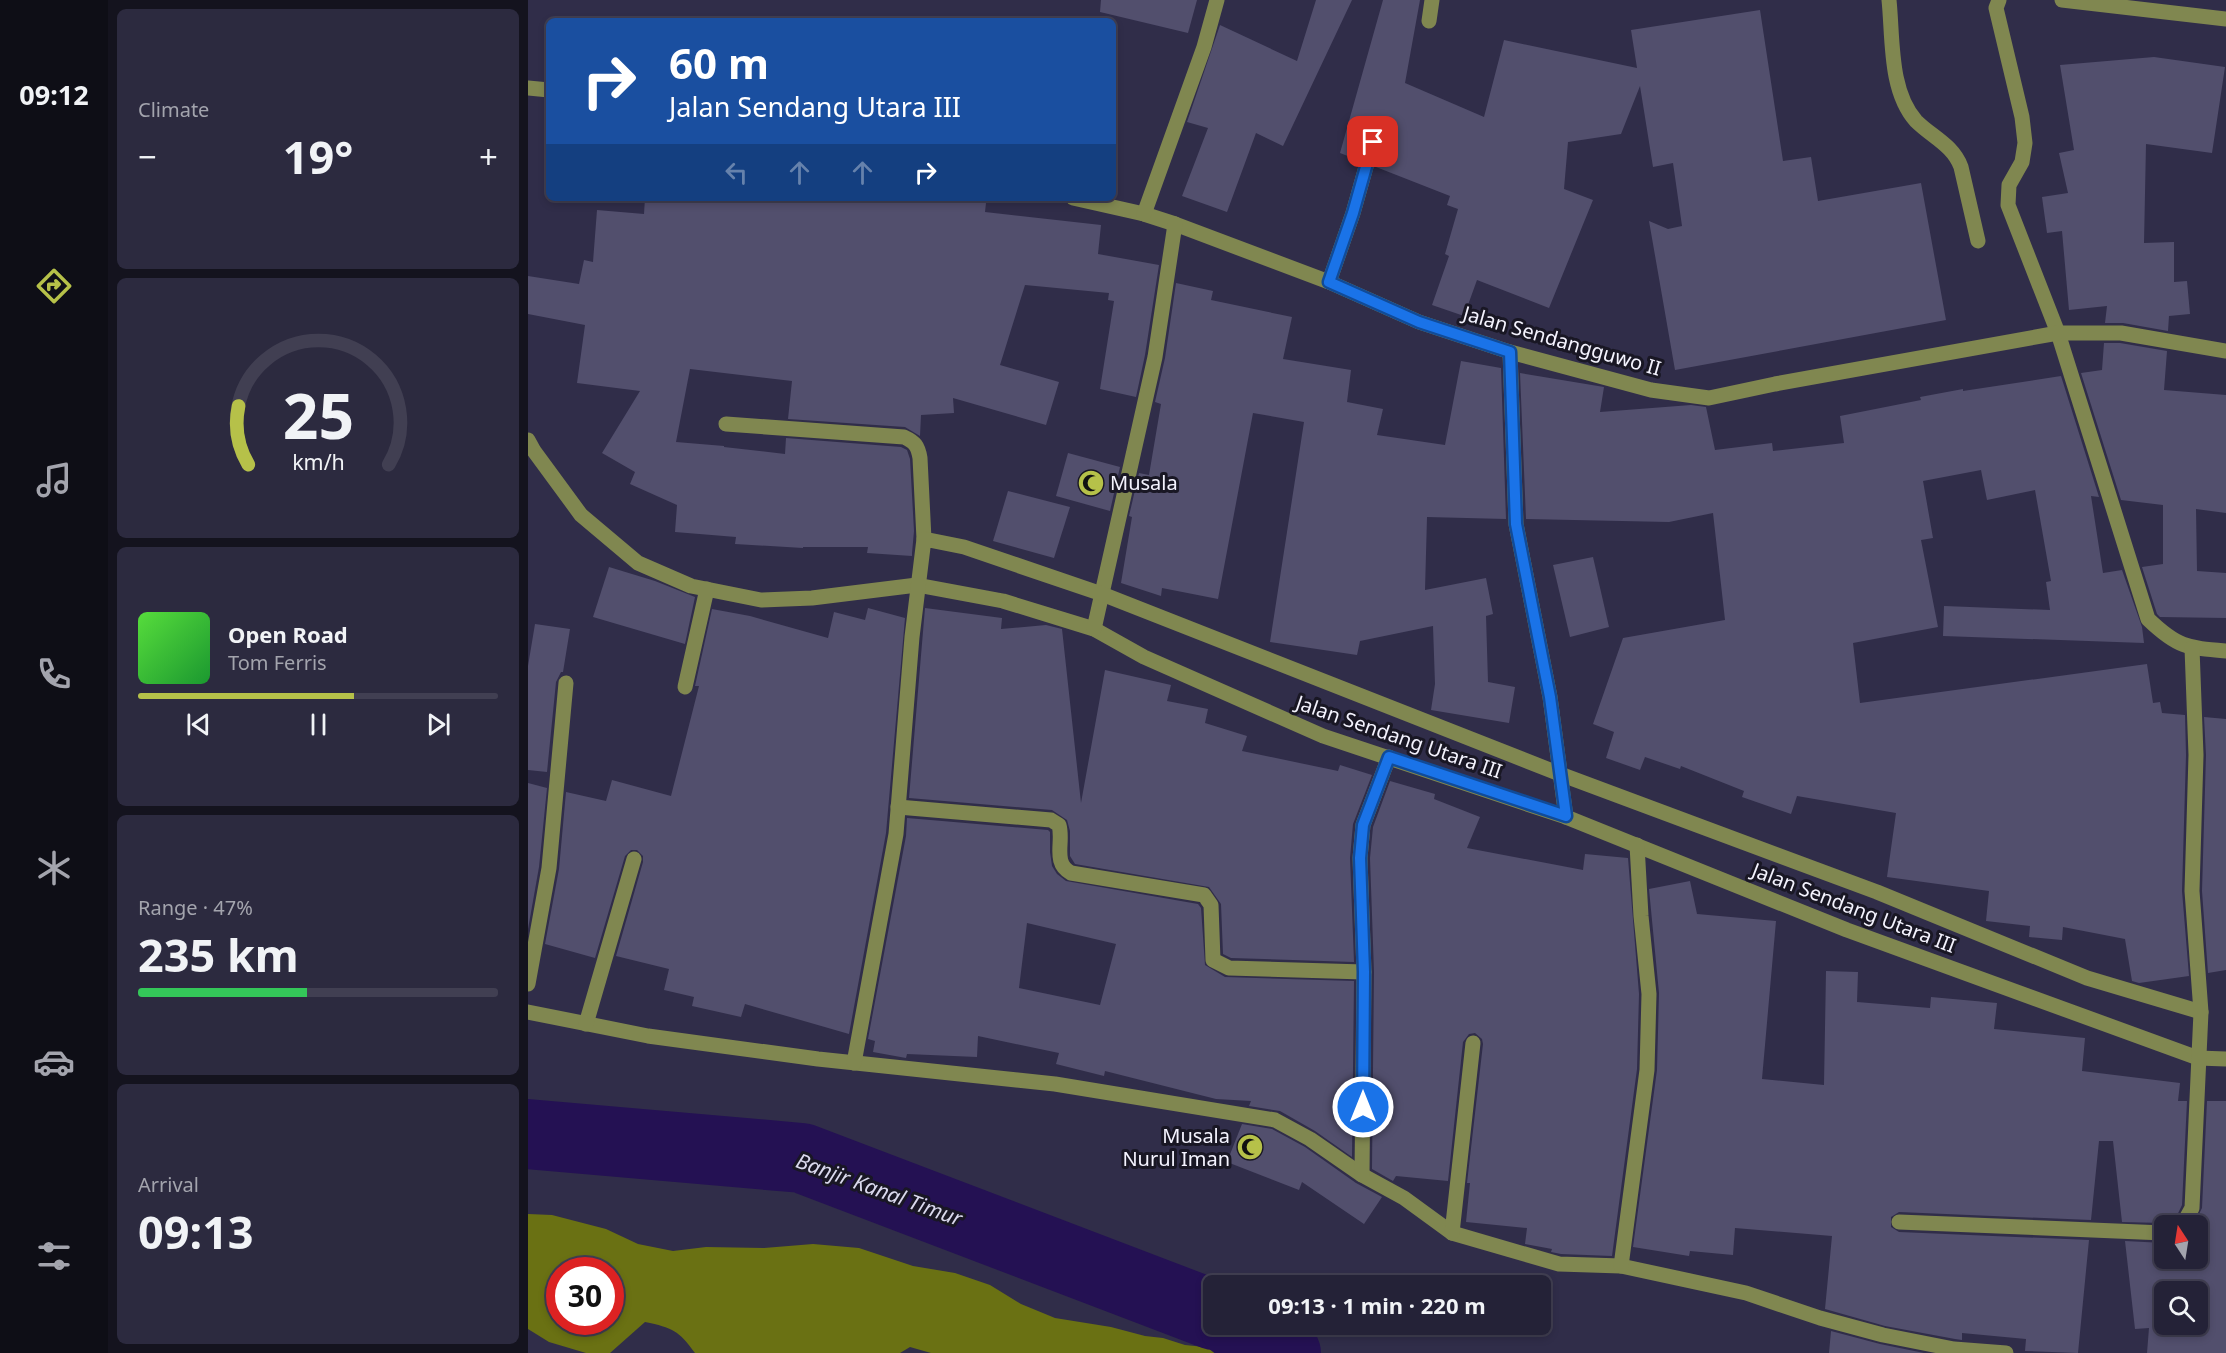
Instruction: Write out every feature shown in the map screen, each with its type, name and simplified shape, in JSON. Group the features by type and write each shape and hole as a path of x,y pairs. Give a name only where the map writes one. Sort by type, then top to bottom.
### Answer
{"street":[{"path":"1144,214 1204,47 1217,0"},
{"path":"1429,21 1432,0"},
{"path":"1889,0 1898,90 1905,107 1917,122 1957,156 1978,241"},
{"path":"1999,0 1996,8 2022,117 2025,143 2022,162 2009,185 2008,205 2058,333 2148,619 2166,637 2192,648 2226,651"},
{"path":"2062,0 2226,19"},
{"path":"528,88 546,90"},
{"path":"1329,282 1353,213 1373,142"},
{"name":"Jalan Sendangguwo II","path":"1086,201 1144,214 1175,224 1329,282 1419,322 1510,352 1651,390 1709,398 2058,333 2121,333 2226,351"},
{"path":"1094,629 1155,357 1175,224"},
{"path":"1510,352 1516,524 1550,697 1566,816"},
{"path":"726,424 904,437 918,448 924,539 917,585 896,834 854,1063"},
{"name":"Jalan Sendang Utara III","path":"528,440 581,515 638,563 691,586 761,600 813,598 917,585 1004,601 1094,629 1144,657 1323,736 1566,816 1847,930 2198,1058 2226,1059"},
{"path":"924,539 964,547 1102,594 1560,774 1877,892 2087,978 2201,1012"},
{"path":"685,687 707,589"},
{"path":"2188,1215 2192,1208 2201,1012 2192,891 2196,754 2192,648"},
{"path":"528,984 549,868 566,682"},
{"path":"1362,1175 1364,972 1360,858 1363,825 1389,757"},
{"path":"898,807 1051,820 1059,825 1061,832 1059,861 1063,869 1071,873 1204,896 1211,905 1213,960 1229,968 1364,972"},
{"path":"1621,1266 1647,1070 1649,994 1637,845"},
{"path":"586,1024 634,859"},
{"path":"528,1012 648,1036 854,1063 1055,1084 1275,1120 1310,1139 1362,1175 1404,1198 1452,1233 1559,1264 1621,1266 1746,1293 1820,1318 1883,1335 1954,1348 2006,1353"},
{"path":"1452,1233 1473,1043"},
{"path":"1899,1222 2154,1233"}],"green space":[{"path":"528,1214 552,1215 606,1229 638,1244 673,1251 706,1247 764,1248 813,1244 859,1248 913,1266 955,1273 990,1285 1021,1304 1055,1318 1111,1327 1185,1345 1242,1353 931,1353 910,1347 900,1353 695,1353 674,1331 645,1322 610,1353 586,1353 549,1342 528,1329"}],"building":[{"path":"1101,0 1197,0 1188,33 1100,12"},
{"path":"1316,0 1352,0 1283,146 1256,133 1227,212 1182,196 1208,128 1187,122 1220,25 1297,61"},
{"path":"1383,0 1420,0 1405,83 1484,117 1504,40 1637,68 1631,30 1760,10 1783,161 1811,157 1818,201 1921,183 1946,320 1675,370 1649,221 1668,229 1682,226 1673,163 1653,167 1640,86 1621,134 1568,142 1564,189 1593,200 1549,308 1477,280 1464,316 1432,305 1449,256 1445,254 1458,209 1447,205 1450,196 1376,167 1383,140 1376,133 1366,135 1358,160 1340,153"},
{"path":"2154,57 2225,67 2212,153 2146,144 2144,243 2174,242 2174,282 2187,281 2190,314 2169,316 2168,331 2123,323 2105,323 2107,306 2069,310 2062,231 2047,233 2042,197 2068,193 2059,153 2074,150 2060,65"},
{"path":"645,201 973,201 986,203 985,212 1101,225 1098,254 1159,265 1136,397 1100,389 1114,301 1108,300 1109,293 1025,285 1000,365 1059,382 1046,425 953,398 954,413 921,415 920,436 905,427 788,419 792,381 690,369 676,442 785,454 786,438 901,447 907,450 910,459 914,531 912,556 867,553 868,547 803,548 735,544 736,537 675,532 677,505 630,484 635,472 602,453 640,391 577,383 585,325 528,314 528,276 579,284 584,260 593,262 597,210 644,214"},
{"path":"1176,283 1213,291 1211,300 1292,317 1283,359 1351,370 1347,402 1383,409 1377,435 1445,445 1461,361 1501,368 1506,519 1427,517 1425,590 1486,578 1493,614 1486,616 1488,682 1515,687 1509,723 1431,710 1435,684 1433,626 1360,641 1357,655 1270,642 1304,422 1253,413 1218,599 1162,588 1161,596 1121,583 1132,517 1129,516 1139,473 1149,475 1161,404 1155,402 1165,358"},
{"path":"2104,343 2120,343 2167,351 2164,390 2226,395 2226,513 2196,509 2197,571 2226,573 2226,618 2160,617 2157,614 2142,567 2163,564 2163,505 2121,500 2081,373 2102,370"},
{"path":"1520,373 1604,387 1600,412 1691,405 1706,407 1715,450 1772,443 1773,451 1844,443 1840,416 1963,389 1963,391 2061,376 2099,497 2091,496 2103,573 2122,570 2142,627 2144,643 1943,636 1944,606 2050,610 2046,582 2051,581 2035,490 1987,500 1981,470 1923,481 1933,538 1921,540 1938,627 1853,643 1860,703 2147,664 2153,703 2160,702 2162,713 2185,715 2182,891 2189,976 2139,983 2132,981 2125,939 2063,927 2062,940 2029,937 2030,926 1986,921 1989,891 1887,877 1896,813 1797,796 1791,814 1742,797 1744,791 1681,766 1680,769 1645,757 1640,770 1606,758 1614,732 1593,724 1623,638 1725,620 1713,513 1669,522 1526,519"},
{"name":"Musala","path":"1068,453 1120,467 1110,511 1056,496"},
{"path":"1008,491 1070,507 1054,558 993,541"},
{"path":"1593,557 1609,627 1570,637 1553,565"},
{"path":"609,567 655,581 695,597 685,644 593,617"},
{"path":"868,608 905,618 886,833 849,1034 745,1004 741,1017 692,1006 694,997 664,990 669,969 616,956 643,862 643,856 637,850 631,850 625,856 595,958 545,944 559,869 566,792 606,801 612,780 671,796 699,686 695,686 712,609 750,616 828,638 834,612 865,620"},
{"path":"925,608 1002,618 1001,629 1046,625 1062,629 1081,803 1105,670 1171,685 1167,701 1208,709 1205,723 1247,736 1242,751 1338,771 1340,765 1372,775 1353,824 1350,858 1354,962 1231,958 1223,954 1221,904 1209,887 1075,864 1070,856 1070,831 1067,820 1052,810 909,798"},
{"path":"535,624 570,629 563,672 556,682 547,772 528,770 528,666"},
{"path":"2204,717 2226,719 2226,970 2208,973 2202,891 2206,755"},
{"path":"1390,781 1435,794 1434,799 1480,817 1467,848 1583,870 1585,854 1628,858 1639,994 1637,1069 1612,1256 1551,1252 1552,1249 1525,1244 1527,1228 1466,1222 1470,1183 1467,1183 1483,1044 1482,1039 1475,1033 1469,1034 1463,1042 1448,1181 1396,1176 1393,1181 1372,1169 1374,972 1370,858 1373,827"},
{"path":"528,783 547,788 539,867 528,929"},
{"path":"907,818 1048,830 1052,866 1057,874 1066,881 1198,904 1201,908 1205,965 1225,977 1354,981 1352,1157 1315,1131 1280,1111 1249,1106 1251,1101 1216,1099 1105,1071 1104,1076 1056,1064 1059,1053 978,1036 977,1057 907,1054 906,1058 873,1052 875,1041 868,1039 906,836","holes":["1027,923 1116,944 1100,1005 1019,988"]},
{"path":"1690,881 1697,914 1776,921 1762,1079 1824,1085 1826,971 1858,972 1857,1002 1930,1008 1931,997 1997,1003 1994,1029 2085,1038 2082,1071 2180,1083 2178,1101 2187,1101 2182,1205 2177,1215 2154,1215 2154,1223 2122,1222 2113,1141 2099,1141 2091,1220 1899,1212 1891,1217 1891,1227 1899,1232 2089,1240 2078,1353 2025,1351 2026,1339 1962,1333 1962,1340 1955,1339 1885,1326 1825,1309 1832,1236 1735,1228 1733,1255 1690,1251 1689,1256 1633,1247 1657,1070 1659,993 1649,889"},
{"path":"2207,1101 2226,1101 2226,1353 2147,1353 2149,1328 2135,1329 2125,1241 2154,1242 2154,1269 2208,1269 2208,1215 2198,1215 2202,1208"},
{"path":"1242,1124 1272,1129 1305,1147 1356,1183 1382,1197 1364,1224 1302,1182 1299,1190 1227,1162"},
{"path":"1831,1331 1880,1344 1924,1353 1829,1353"}],"waterway":[{"name":"Banjir Kanal Timur","path":"528,1134 802,1158 1203,1311"},
{"name":"Banjir Kanal Timur","path":"1254,1335 1286,1353"}],"place":[{"name":"Musala","path":"1091,483"},
{"name":"Musala Nurul Iman","path":"1250,1147"}],"route":[{"path":"1363,1107 1364,972 1360,858 1363,825 1389,757 1566,816 1550,697 1516,524 1510,352 1419,322 1329,282 1353,213 1373,142"}]}
